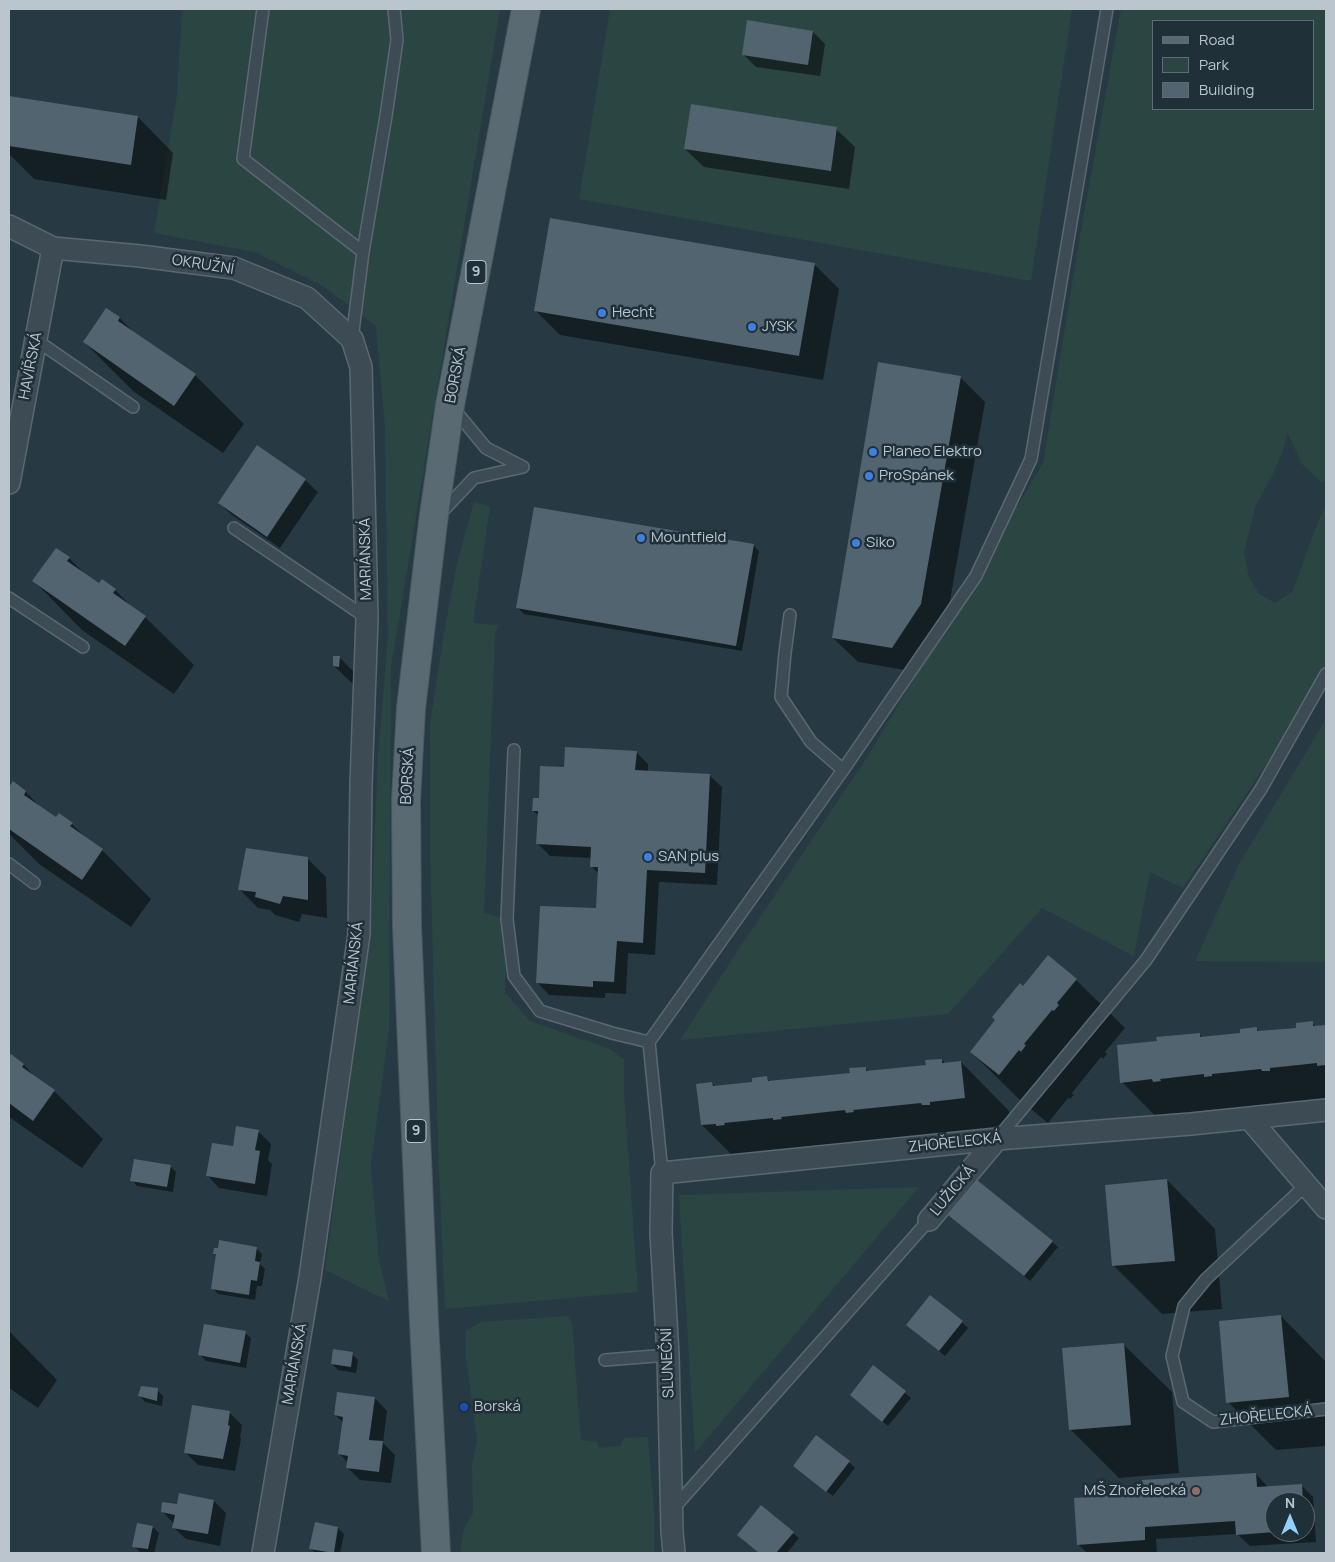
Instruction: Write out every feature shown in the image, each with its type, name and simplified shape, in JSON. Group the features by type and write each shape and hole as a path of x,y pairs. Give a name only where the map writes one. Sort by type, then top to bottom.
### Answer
{"main road":[{"name":"BORSKÁ","path":"436,1553 408,956 406,800 411,708 433,522 450,405 526,9"}],"street":[{"name":"OKRUŽNÍ","path":"9,226 53,248 140,256 234,268 308,298 352,339 361,367"},
{"name":"HAVÍŘSKÁ","path":"9,484 53,248"},
{"name":"MARIÁNSKÁ","path":"263,1553 310,1277 359,934 360,784 367,618 361,367"},
{"name":"ZHOŘELECKÁ","path":"662,1173 997,1138 1191,1124 1326,1110"},
{"path":"1249,1118 1326,1208"},
{"name":"LUŽICKÁ","path":"929,1220 997,1138"},
{"name":"SLUNEČNÍ","path":"662,1173 661,1233 668,1355 671,1511 674,1553"}],"lane":[{"path":"263,9 243,159 363,252"},
{"path":"352,339 363,252 397,40 394,9"},
{"path":"662,1173 649,1042 843,770 976,576 1031,459 1107,9"},
{"path":"36,340 133,407"},
{"path":"433,522 474,478 523,467 486,448 450,405"},
{"path":"234,528 367,618"},
{"path":"9,598 83,647"},
{"path":"790,615 784,653 781,697 810,742 843,770"},
{"path":"997,1138 1146,960 1261,789 1326,674"},
{"path":"514,750 508,919 514,976 540,1011 649,1042"},
{"path":"9,864 34,883"},
{"name":"ZHOŘELECKÁ","path":"1306,1185 1206,1279 1184,1306 1172,1356 1183,1402 1213,1422 1326,1409"},
{"path":"671,1511 929,1220"},
{"path":"605,1360 668,1355"}],"green space":[{"path":"182,9 500,9 391,667 389,1028 371,1166 379,1260 389,1301 325,1270 371,923 378,756 388,639 385,429 376,326 323,286 255,252 154,233 177,95"},
{"path":"610,9 1072,9 1031,281 579,199"},
{"path":"1121,9 1326,9 1326,481 1321,482 1302,464 1288,434 1288,429 1284,448 1272,476 1256,505 1244,552 1249,577 1259,594 1275,603 1292,592 1320,517 1326,507 1326,678 1183,888 1150,872 1134,956 1042,908 948,1014 680,1040 866,759 1043,463 1078,247"},
{"path":"474,501 490,507 473,623 498,625 495,634 484,913 507,919 505,993 530,1021 610,1049 624,1060 624,1093 638,1292 445,1309 438,1143 430,852 430,723 457,563"},
{"path":"1326,719 1326,962 1195,961 1239,864"},
{"path":"919,1187 695,1453 679,1195"},
{"path":"568,1316 572,1324 581,1440 597,1442 599,1448 620,1446 624,1438 648,1437 654,1513 654,1553 460,1553 464,1528 473,1513 472,1464 477,1441 466,1359 466,1331 481,1322"}],"building":[{"path":"747,20 813,31 808,65 742,55"},
{"path":"9,96 138,116 131,165 9,146"},
{"path":"691,104 837,127 831,171 684,149"},
{"path":"550,218 815,263 799,356 534,311"},
{"path":"106,308 120,317 118,321 196,374 174,406 83,342"},
{"path":"878,362 961,376 921,604 892,648 832,638"},
{"path":"257,445 306,479 267,537 218,503"},
{"path":"534,507 754,544 736,646 516,608"},
{"path":"56,548 70,557 67,561 99,583 102,579 116,589 113,593 146,616 125,646 32,581"},
{"path":"333,656 340,656 339,667 333,666"},
{"name":"SAN plus","path":"565,747 637,751 635,770 710,774 705,873 647,870 643,943 617,941 614,982 593,981 593,987 536,983 540,906 596,908 598,867 590,867 591,847 536,844 538,811 532,811 533,798 539,798 540,766 564,767"},
{"path":"13,781 26,791 24,795 56,817 59,813 73,823 70,826 103,849 82,880 9,829 9,787"},
{"path":"246,848 308,857 308,900 283,896 280,904 255,897 256,892 238,890"},
{"path":"1048,955 1077,979 1057,1003 1059,1005 1054,1011 1052,1010 1024,1044 1026,1045 1021,1052 1019,1050 999,1075 970,1052 995,1020 992,1017 1020,983 1023,986"},
{"path":"1313,1021 1313,1026 1326,1025 1325,1065 1317,1066 1317,1063 1270,1068 1270,1071 1262,1071 1261,1069 1212,1074 1212,1076 1204,1077 1204,1074 1160,1079 1161,1081 1153,1082 1152,1079 1120,1083 1117,1045 1157,1041 1156,1037 1200,1033 1200,1037 1240,1033 1240,1029 1257,1027 1257,1031 1296,1028 1296,1023"},
{"path":"11,1054 24,1064 22,1067 55,1090 33,1121 9,1103 9,1057"},
{"path":"942,1059 942,1063 961,1061 965,1098 930,1102 930,1105 922,1105 921,1103 853,1110 854,1112 846,1113 845,1110 781,1117 782,1119 773,1120 773,1118 724,1123 725,1125 716,1126 716,1124 701,1125 696,1084 712,1082 713,1086 752,1082 752,1078 767,1076 768,1081 850,1073 849,1068 866,1067 866,1071 926,1065 925,1060"},
{"path":"236,1126 259,1130 255,1150 260,1151 255,1184 206,1176 212,1143 233,1146"},
{"path":"134,1159 171,1165 167,1187 130,1181"},
{"path":"1167,1179 1175,1261 1112,1266 1105,1185"},
{"path":"977,1180 1053,1241 1024,1276 948,1215"},
{"path":"219,1240 257,1247 255,1261 260,1262 257,1281 251,1280 249,1295 211,1289 216,1254 213,1254 214,1248 218,1248"},
{"path":"930,1295 963,1321 939,1351 906,1325"},
{"path":"1281,1315 1289,1397 1226,1403 1219,1321"},
{"path":"204,1324 246,1331 240,1363 198,1355"},
{"path":"1124,1343 1131,1425 1069,1430 1062,1348"},
{"path":"333,1349 353,1352 351,1367 331,1364"},
{"path":"873,1365 906,1391 882,1422 850,1395"},
{"path":"141,1386 158,1388 157,1401 138,1396"},
{"path":"337,1392 375,1397 369,1440 383,1441 379,1472 346,1468 348,1456 338,1454 343,1417 334,1415"},
{"path":"192,1405 230,1411 228,1425 230,1426 223,1459 184,1453"},
{"path":"816,1435 850,1461 826,1492 793,1466"},
{"path":"1256,1473 1257,1487 1302,1484 1302,1492 1265,1492 1265,1533 1236,1535 1235,1521 1145,1527 1145,1540 1077,1545 1074,1498 1143,1494 1142,1480"},
{"path":"179,1493 214,1500 208,1534 172,1528 175,1515 161,1512 162,1502 177,1504"},
{"path":"761,1505 794,1532 776,1553 759,1553 737,1535"},
{"path":"315,1522 338,1527 334,1553 309,1549"},
{"path":"137,1523 153,1526 148,1549 132,1547"}],"place":[{"name":"Hecht","path":"602,313"},
{"name":"JYSK","path":"752,327"},
{"name":"Planeo Elektro","path":"873,452"},
{"name":"ProSpánek","path":"869,476"},
{"name":"Mountfield","path":"641,538"},
{"name":"Siko","path":"856,543"},
{"name":"SAN plus","path":"648,857"},
{"name":"Borská","path":"464,1407"},
{"name":"MŠ Zhořelecká","path":"1196,1491"}]}
